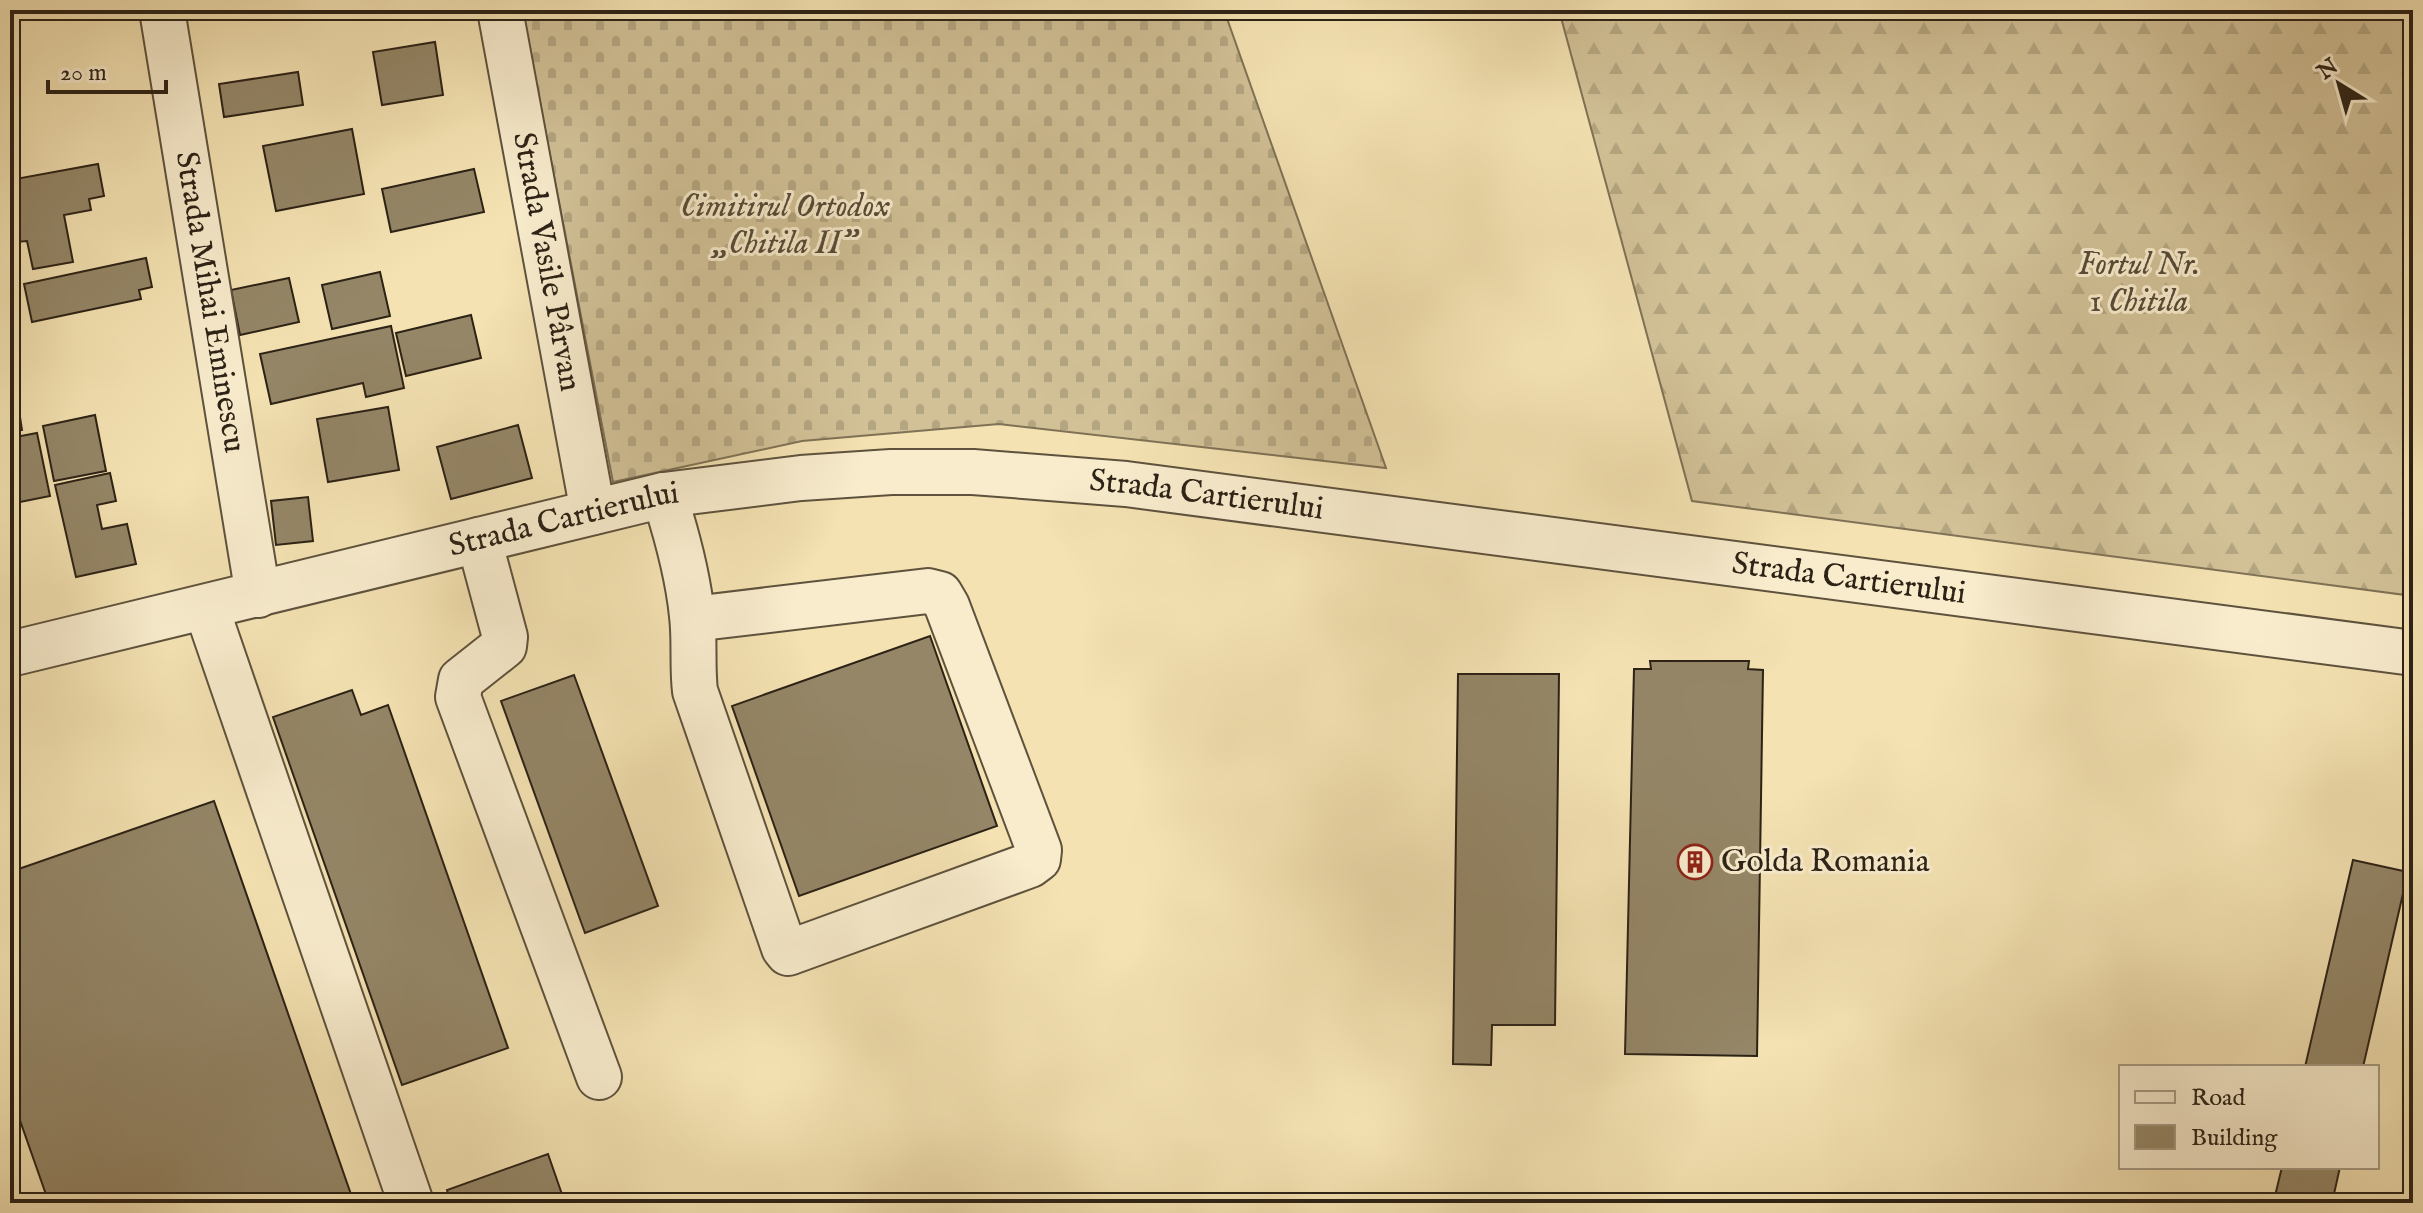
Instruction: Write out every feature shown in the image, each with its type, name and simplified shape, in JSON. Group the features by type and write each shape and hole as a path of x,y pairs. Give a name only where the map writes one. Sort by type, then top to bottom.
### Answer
{"street":[{"name":"Strada Mihai Eminescu","path":"162,10 258,595"},
{"name":"Strada Vasile Pârvan","path":"500,10 593,512"},
{"name":"Strada Cartierului","path":"10,654 664,495 801,478 891,472 973,472 1142,486 2413,653"},
{"path":"664,495 682,553 693,619 695,691 788,953 1030,865 1038,859 1039,850 940,594 928,591 693,619"},
{"path":"479,540 505,637 504,646 461,680 458,697 599,1077"},
{"path":"206,607 411,1203"}],"green space":[{"name":"Cimitirul Ortodox „Chitila II”","path":"522,10 1224,10 1386,468 999,424 802,441 613,482"},
{"name":"Fortul Nr. 1 Chitila","path":"1559,10 2413,10 2413,596 1692,501"}],"building":[{"path":"435,42 443,95 382,105 373,52"},
{"path":"298,72 303,105 224,117 219,84"},
{"path":"352,129 364,194 276,211 263,146"},
{"path":"98,164 104,196 89,199 91,210 64,215 73,262 33,269 27,241 16,242 10,208 10,180"},
{"path":"474,169 484,212 391,232 382,189"},
{"path":"10,238 19,285 10,286"},
{"path":"146,258 152,287 139,290 141,299 32,322 24,284"},
{"path":"380,272 390,316 332,329 322,285"},
{"path":"289,278 299,322 240,335 231,290"},
{"path":"471,315 481,358 406,376 396,333"},
{"path":"391,326 404,388 366,397 363,383 271,404 260,354"},
{"path":"10,361 22,430 10,432"},
{"path":"388,407 399,470 328,482 317,419"},
{"path":"95,415 106,471 54,481 43,426"},
{"path":"518,425 532,478 451,499 437,447"},
{"path":"37,433 50,496 10,504 10,438"},
{"path":"110,473 116,501 97,505 102,529 127,524 136,564 76,577 55,485"},
{"path":"308,497 313,541 276,545 271,501"},
{"path":"930,636 997,826 799,896 732,706"},
{"name":"Golda Romania","path":"1650,661 1749,661 1748,669 1763,670 1757,1056 1625,1054 1634,669 1651,669"},
{"path":"1458,674 1559,674 1555,1025 1492,1025 1491,1065 1453,1064"},
{"path":"574,675 658,906 585,933 501,701"},
{"path":"352,690 361,715 388,705 508,1048 402,1085 273,717"},
{"path":"214,801 354,1203 49,1203 10,1092 10,872"},
{"path":"2353,860 2408,872 2363,1065 2305,1065"},
{"path":"548,1154 565,1203 451,1203 447,1190"},
{"path":"2282,1169 2340,1169 2332,1203 2304,1203 2275,1196"}],"place":[{"name":"Golda Romania","path":"1695,862"}]}
